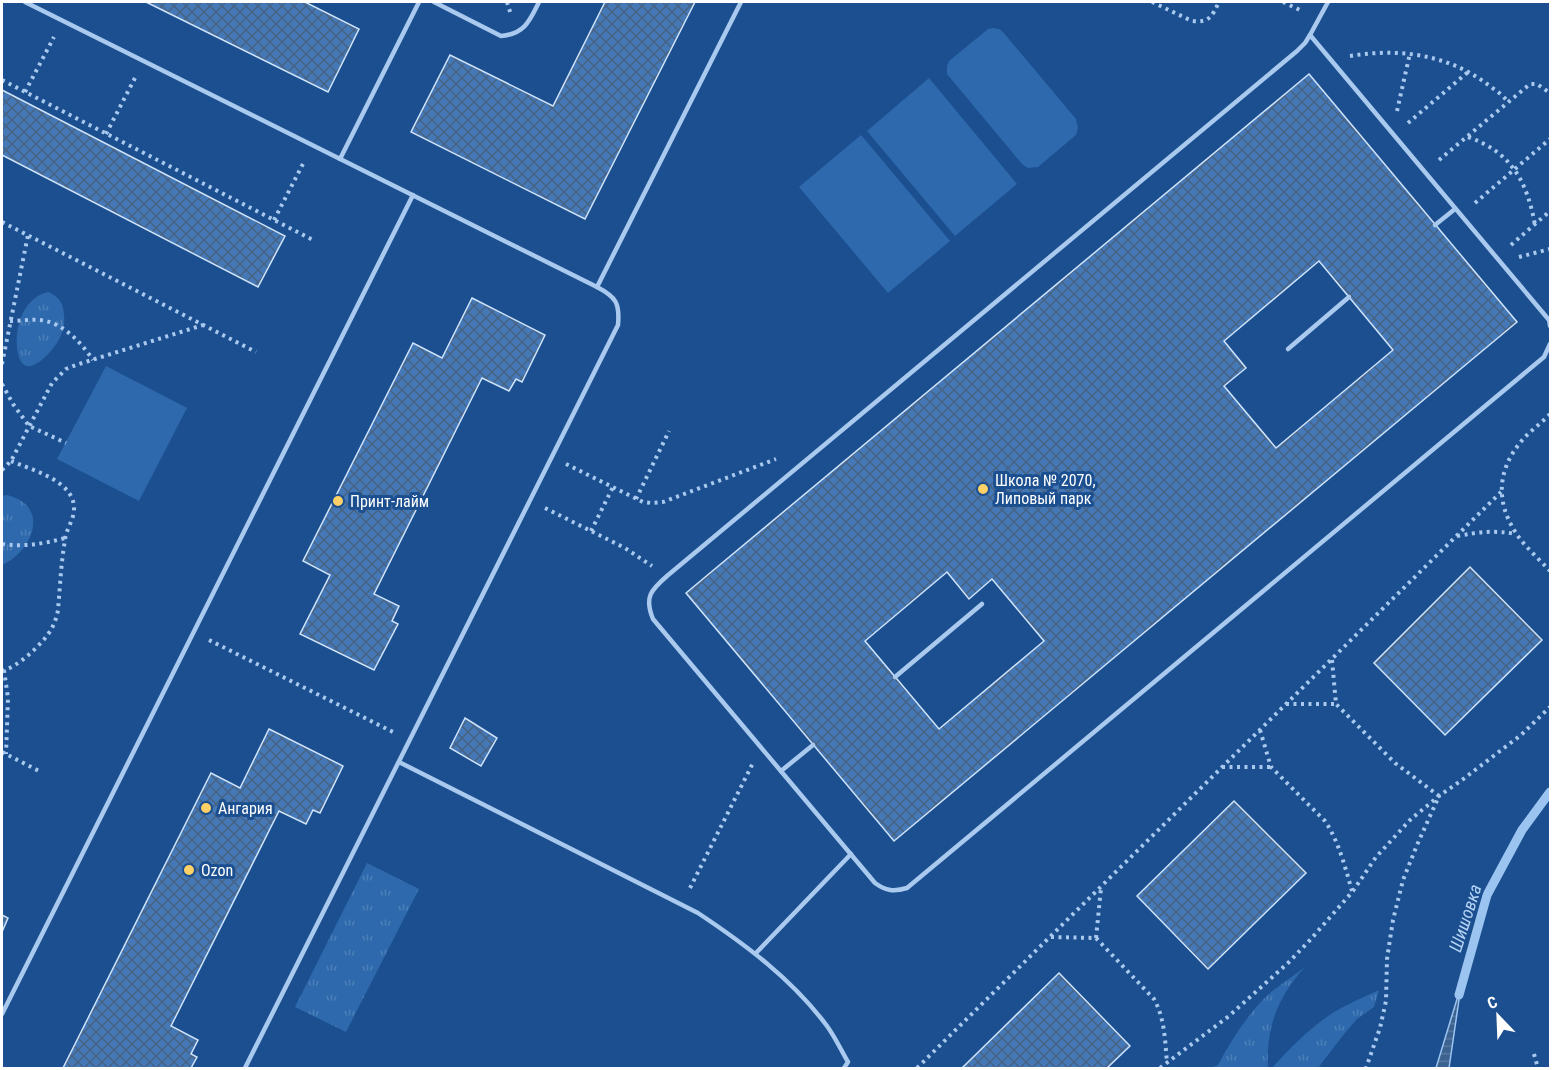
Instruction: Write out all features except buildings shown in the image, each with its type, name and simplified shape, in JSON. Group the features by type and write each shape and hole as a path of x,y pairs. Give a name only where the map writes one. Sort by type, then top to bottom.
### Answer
{"lane":[{"path":"25,2 597,287 610,294 618,310 618,325 245,1068"},
{"path":"340,159 419,2"},
{"path":"434,2 501,36 524,28 540,2"},
{"path":"597,287 741,2"},
{"path":"1328,2 1305,43 1297,51 656,586 650,594 649,609 653,619 875,883 890,891 898,891 907,888 1544,357 1551,344"},
{"path":"1310,35 1549,320 1551,326"},
{"path":"2,1014 413,195"},
{"path":"1436,225 1455,209"},
{"path":"1288,349 1349,297"},
{"path":"895,677 982,604"},
{"path":"781,771 813,745"},
{"path":"399,762 698,913 737,939 787,982 828,1027 848,1062 844,1068"},
{"path":"756,953 851,854"}],"path":[{"path":"1152,2 1198,22 1212,16 1219,2"},
{"path":"1282,2 1299,10"},
{"path":"25,92 63,20"},
{"path":"1332,61 1383,52 1410,53 1447,62 1468,72 1503,95 1508,102"},
{"path":"1393,134 1410,53"},
{"path":"106,134 144,61"},
{"path":"1393,134 1468,72"},
{"path":"2,80 313,240"},
{"path":"1425,172 1530,84 1537,84 1551,93"},
{"path":"1467,137 1482,142 1500,153 1515,170 1525,187 1535,225"},
{"path":"1461,215 1551,139"},
{"path":"274,220 313,145"},
{"path":"1498,260 1551,211"},
{"path":"2,222 256,352"},
{"path":"2,364 28,235"},
{"path":"1498,260 1551,249"},
{"path":"10,321 39,320 59,326 79,342 93,360"},
{"path":"2,471 11,461 57,377 72,367 204,326"},
{"path":"2,384 29,426 66,443"},
{"path":"1551,414 1520,443 1506,466 1501,492 1505,513 1516,534 1551,570"},
{"path":"636,498 669,431"},
{"path":"552,457 643,502 651,503 663,502 784,456"},
{"path":"11,461 57,482 69,490 74,502 74,510 65,538 56,621 43,640 16,665 3,670 8,698 4,753 39,771"},
{"path":"591,531 613,487"},
{"path":"916,1068 1501,492"},
{"path":"549,510 625,548 667,576"},
{"path":"1456,536 1483,531 1516,534"},
{"path":"2,544 38,545 65,538"},
{"path":"194,633 410,740"},
{"path":"1332,659 1336,704 1395,763 1439,796"},
{"path":"1286,705 1336,704"},
{"path":"1160,1068 1206,1035 1268,982 1311,939 1353,891 1376,857 1411,819 1521,735 1551,707"},
{"path":"1260,730 1271,766 1331,829 1353,891"},
{"path":"681,905 761,747"},
{"path":"1222,767 1271,766"},
{"path":"1366,1068 1380,1028 1386,1001 1387,959 1393,920 1403,880 1439,796"},
{"path":"1096,938 1101,887"},
{"path":"1050,937 1096,938 1154,999 1164,1028 1167,1063"},
{"path":"1534,1053 1538,1068"}],"green space":[{"path":"993,28 1003,32 1076,119 1078,128 1076,135 1038,167 1028,168 1022,164 947,74 949,61 988,29"},
{"path":"929,78 1017,184 955,236 867,131"},
{"path":"861,135 950,241 888,293 799,187"},
{"path":"48,292 58,298 62,305 63,329 48,354 35,365 28,366 23,364 19,357 18,328 25,309 31,301"},
{"path":"106,366 187,408 139,501 57,459"},
{"path":"7,495 21,501 29,509 33,518 33,529 22,550 2,565 2,496"},
{"path":"367,863 419,889 346,1032 295,1007"},
{"path":"1304,968 1280,1002 1275,1014 1269,1040 1268,1068 1211,1068 1218,1065 1241,1027 1262,1001"},
{"path":"1379,990 1374,1007 1357,1019 1318,1068 1272,1068 1298,1040 1328,1016"}],"shaded area":[{"path":"1461,986 1449,1068 1436,1068"}],"waterway":[{"name":"Шишовка","path":"1459,995 1487,895 1522,830 1550,792"}],"place":[{"name":"Школа № 2070, Липовый парк","path":"983,489"},
{"name":"Принт-лайм","path":"338,501"},
{"name":"Ангария","path":"206,808"},
{"name":"Ozon","path":"189,870"}]}
